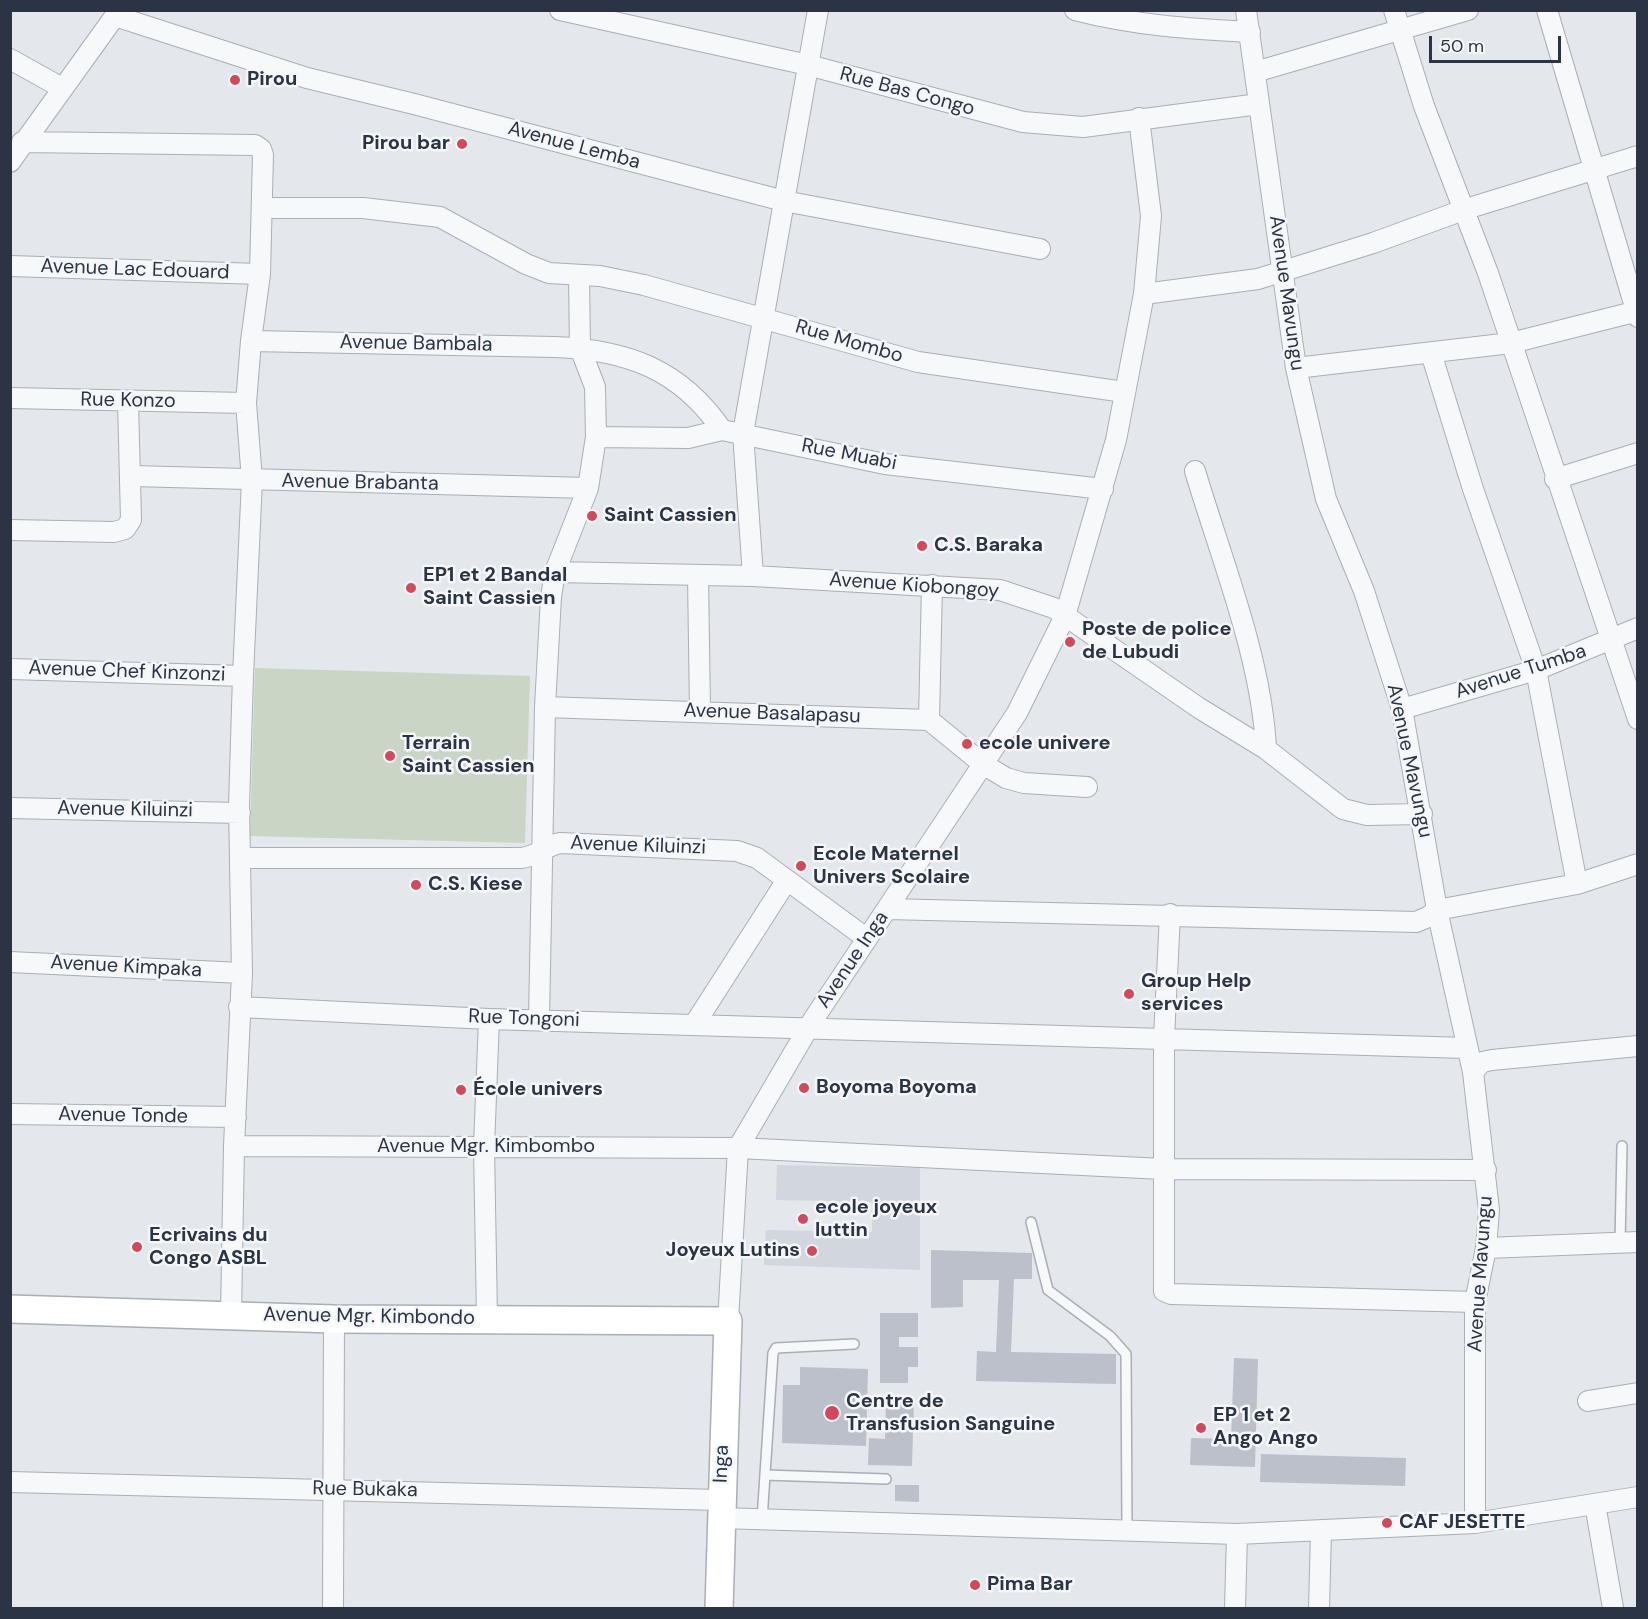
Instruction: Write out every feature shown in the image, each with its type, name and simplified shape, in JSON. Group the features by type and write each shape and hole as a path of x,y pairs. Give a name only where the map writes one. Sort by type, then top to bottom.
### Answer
{"street":[{"name":"Rue Bas Congo","path":"560,10 808,65 1023,122 1083,127 1259,104"},
{"path":"753,576 743,434 762,316 818,10"},
{"path":"1075,10 1119,21 1178,29 1250,32"},
{"name":"Avenue Mavungu","path":"1246,10 1296,368 1326,499 1364,591 1402,709 1437,910 1473,1072 1490,1210 1486,1248 1475,1302 1475,1523"},
{"path":"1394,10 1424,106 1466,209 1555,479 1638,719"},
{"path":"1255,72 1468,10"},
{"path":"1296,368 1511,344 1637,314 1547,10"},
{"path":"10,162 115,14"},
{"name":"Avenue Lemba","path":"115,14 307,78 784,201 1040,249"},
{"path":"10,59 62,88"},
{"name":"Avenue Inga","path":"728,1321 738,1148 809,1026 1017,713 1065,616 1116,440 1144,294 1151,216 1139,118"},
{"path":"22,142 255,145 261,149 263,155 264,208 260,274 246,403 252,480 243,676 240,813 242,973 234,1146 231,1315"},
{"path":"1144,294 1258,279 1373,243 1466,209 1594,167 1638,156"},
{"name":"Rue Mombo","path":"264,208 363,208 440,217 526,264 549,273 600,276 644,285 762,316 918,362 1124,392"},
{"name":"Avenue Lac Edouard","path":"10,266 260,274"},
{"path":"539,1019 545,707 551,597 555,572 588,488 596,437 595,387 580,348 579,275"},
{"name":"Avenue Bambala","path":"251,341 580,348 623,356 673,378 705,404 722,430"},
{"path":"1431,353 1473,489 1536,670 1577,884"},
{"name":"Rue Konzo","path":"10,398 246,403"},
{"path":"10,530 114,532 125,529 131,520 132,476 128,401"},
{"name":"Rue Muabi","path":"596,437 688,438 722,430 885,464 1103,489"},
{"path":"1555,479 1638,453"},
{"path":"1195,471 1239,615 1260,700 1266,749"},
{"name":"Avenue Brabanta","path":"132,476 588,488"},
{"name":"Avenue Kiobongoy","path":"555,572 753,576 1000,590 1054,608 1199,708 1266,749 1343,809 1367,815 1422,814"},
{"path":"698,575 700,711"},
{"path":"932,585 929,720 983,764 1015,781 1087,787"},
{"name":"Avenue Tumba","path":"1402,709 1536,670 1638,628"},
{"name":"Avenue Chef Kinzonzi","path":"10,669 243,676"},
{"name":"Avenue Basalapasu","path":"545,707 929,720"},
{"name":"Avenue Kiluinzi","path":"10,808 240,813"},
{"name":"Avenue Kiluinzi","path":"241,858 520,858 560,843 729,850 757,858 866,938"},
{"path":"887,909 1416,922 1437,910 1577,884 1638,864"},
{"path":"694,1025 787,880"},
{"path":"1170,915 1164,1038 1164,1291 1171,1294 1475,1302"},
{"name":"Avenue Kimpaka","path":"10,962 242,973"},
{"name":"Rue Tongoni","path":"239,1007 489,1019 809,1026 1467,1048"},
{"path":"487,1318 484,1147 489,1019"},
{"path":"1473,1072 1482,1062 1492,1059 1638,1046"},
{"name":"Avenue Tonde","path":"10,1114 236,1117"},
{"name":"Avenue Mgr. Kimbombo","path":"234,1146 738,1148 1163,1169 1486,1170"},
{"path":"1486,1248 1629,1243"},
{"name":"Avenue Mgr. Kimbondo","path":"10,1309 334,1319 728,1321"},
{"path":"333,1608 334,1319"},
{"name":"Inga","path":"718,1608 728,1321"},
{"path":"1588,1401 1638,1393"},
{"name":"Rue Bukaka","path":"10,1482 333,1489 720,1509 762,1520 1127,1528 1237,1534 1321,1532 1475,1523 1638,1497"},
{"path":"1595,1504 1613,1608"},
{"path":"1319,1608 1321,1532"},
{"path":"1235,1608 1237,1534"}],"lane":[{"path":"1622,1146 1629,1243"},
{"path":"1031,1222 1048,1290 1110,1336 1126,1354 1127,1528"},
{"path":"762,1520 773,1353 776,1348 854,1344"},
{"path":"765,1475 886,1479"}],"shaded area":[{"name":"Joyeux Lutins","path":"777,1165 920,1168 920,1270 764,1265 766,1230 872,1232 872,1202 776,1200"}],"green space":[{"name":"Terrain Saint Cassien","path":"255,668 530,676 525,843 250,836"}],"building":[{"path":"931,1250 1032,1253 1032,1279 1014,1279 1011,1352 1116,1354 1116,1384 976,1381 977,1351 996,1352 999,1280 963,1280 963,1307 931,1308"},
{"path":"880,1313 918,1313 918,1337 899,1337 899,1347 918,1347 918,1367 908,1367 908,1383 880,1383"},
{"path":"1234,1358 1258,1359 1255,1467 1190,1465 1191,1438 1231,1439"},
{"path":"800,1367 868,1369 866,1446 782,1443 783,1385 800,1385"},
{"path":"886,1397 914,1398 912,1466 868,1465 869,1438 885,1439"},
{"path":"1261,1454 1406,1458 1405,1486 1260,1482"},
{"path":"895,1485 919,1485 919,1502 895,1501"}],"place":[{"name":"Pirou","path":"235,80"},
{"name":"Pirou bar","path":"462,144"},
{"name":"Saint Cassien","path":"592,516"},
{"name":"C.S. Baraka","path":"922,546"},
{"name":"EP1 et 2 Bandal Saint Cassien","path":"411,588"},
{"name":"Poste de police de Lubudi","path":"1070,642"},
{"name":"ecole univere","path":"967,744"},
{"name":"Terrain Saint Cassien","path":"390,756"},
{"name":"Ecole Maternel Univers Scolaire","path":"801,866"},
{"name":"C.S. Kiese","path":"416,885"},
{"name":"Group Help services","path":"1129,994"},
{"name":"Boyoma Boyoma","path":"804,1088"},
{"name":"École univers","path":"461,1090"},
{"name":"ecole joyeux luttin","path":"803,1219"},
{"name":"Ecrivains du Congo ASBL","path":"137,1247"},
{"name":"Joyeux Lutins","path":"812,1251"},
{"name":"Centre de Transfusion Sanguine","path":"832,1413"},
{"name":"EP 1 et 2 Ango Ango","path":"1201,1428"},
{"name":"CAF JESETTE","path":"1387,1523"},
{"name":"Pima Bar","path":"975,1585"}]}
